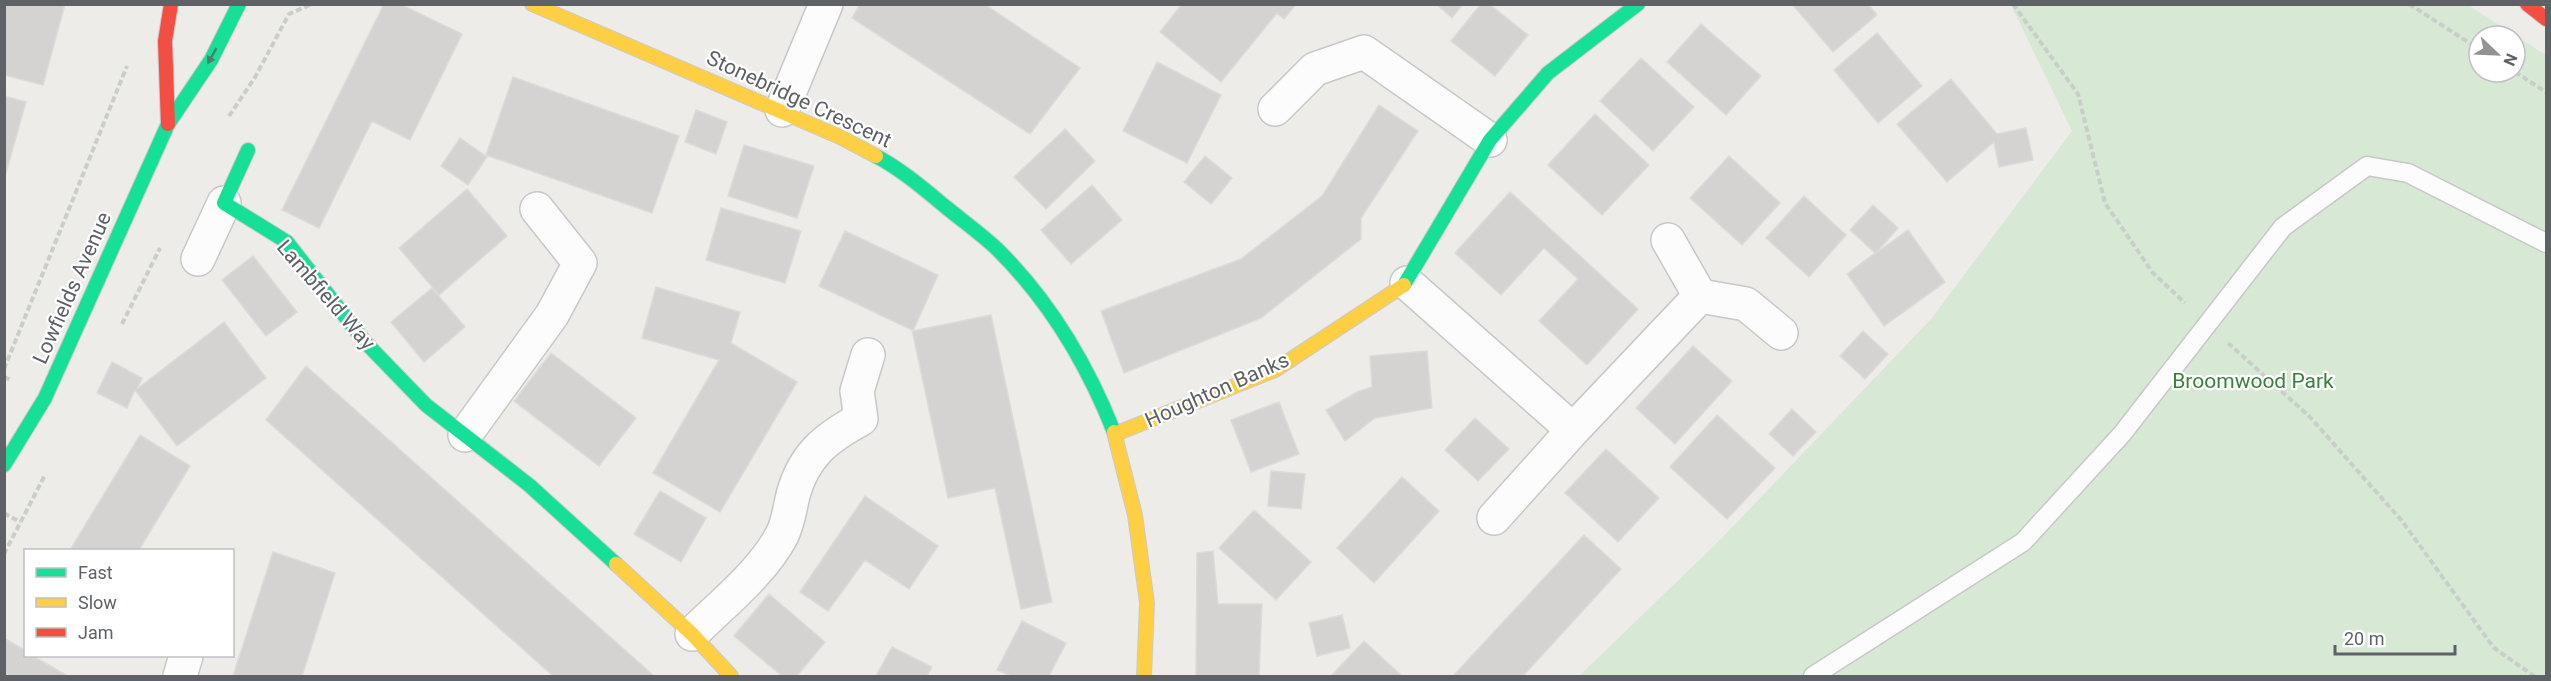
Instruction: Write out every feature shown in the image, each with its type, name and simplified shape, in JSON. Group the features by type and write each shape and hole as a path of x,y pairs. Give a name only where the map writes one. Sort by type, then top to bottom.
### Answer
{"street":[{"name":"Lowfields Avenue","path":"168,124 165,41 171,4"},
{"name":"Lowfields Avenue","path":"4,465 45,398 168,124 211,60 239,4"},
{"name":"Stonebridge Crescent","path":"532,4 782,110 898,168 996,248 1036,293 1070,341 1099,394 1115,434 1135,515 1147,603 1144,676"},
{"path":"782,110 826,4"},
{"name":"Houghton Banks","path":"1115,434 1275,370 1407,283 1490,140 1548,73 1638,4"},
{"path":"2527,4 2547,19"},
{"path":"1275,109 1315,69 1364,52 1490,140"},
{"path":"198,259 248,150"},
{"name":"Lambfield Way","path":"224,203 287,242 366,342 426,405 529,484 692,634 731,676"},
{"path":"465,435 552,315 580,263 537,209"},
{"path":"1668,240 1700,296"},
{"path":"1407,283 1573,430"},
{"path":"1700,296 1746,304 1781,333"},
{"path":"1494,518 1573,430 1700,296"},
{"path":"692,634 771,552 783,533 799,474 813,454 830,436 861,419 857,391 868,355"},
{"path":"180,676 186,657"}],"lane":[{"path":"1813,676 2023,542 2122,434 2283,227 2367,166 2408,173 2470,202 2547,243"}],"path":[{"path":"223,124 254,79 289,14 312,4"},
{"path":"2013,4 2078,94 2106,203 2153,273 2309,416 2402,521 2494,648 2534,676"},
{"path":"2409,4 2467,41"},
{"path":"4,369 130,57"},
{"path":"2527,80 2547,92"},
{"path":"122,326 164,240"},
{"path":"4,377 11,380"},
{"path":"4,555 47,472"},
{"path":"4,513 20,522"}],"green space":[{"name":"Broomwood Park","path":"2011,5 2468,5 2498,24 2467,24 2467,84 2527,84 2527,43 2546,55 2546,676 1579,676 1720,540 1931,319 2072,131"}],"building":[{"path":"4,4 65,4 43,85 4,75"},
{"path":"384,4 400,4 462,34 410,140 372,121 319,228 282,210"},
{"path":"860,4 984,4 1080,68 1030,134 852,18"},
{"path":"1182,4 1296,4 1284,19 1277,13 1221,82 1160,32"},
{"path":"1436,4 1463,4 1452,18"},
{"path":"1481,4 1489,4 1528,35 1495,76 1451,41"},
{"path":"1792,4 1868,4 1877,15 1833,52"},
{"path":"1701,24 1761,76 1726,115 1667,62"},
{"path":"1877,33 1922,86 1878,123 1834,70"},
{"path":"1641,58 1694,107 1653,151 1600,101"},
{"path":"1157,62 1221,95 1187,163 1123,131"},
{"path":"513,77 679,136 652,213 486,155"},
{"path":"1951,79 1997,134 2026,128 2033,160 1999,167 1994,142 1947,182 1897,124"},
{"path":"4,96 26,102 4,180"},
{"path":"1379,105 1418,131 1361,218 1361,239 1261,318 1124,373 1101,311 1241,259 1322,196"},
{"path":"696,110 727,122 716,154 685,142"},
{"path":"1595,114 1649,165 1602,215 1548,165"},
{"path":"1065,129 1095,161 1046,209 1014,177"},
{"path":"460,138 487,157 468,185 441,166"},
{"path":"744,145 814,166 797,218 728,196"},
{"path":"1205,156 1232,178 1211,204 1184,182"},
{"path":"1729,156 1780,203 1742,245 1690,198"},
{"path":"1092,185 1122,220 1071,264 1041,230"},
{"path":"467,189 507,236 439,295 399,248"},
{"path":"1510,192 1638,309 1587,365 1539,321 1578,279 1544,248 1501,295 1455,253"},
{"path":"1804,196 1846,235 1809,277 1766,238"},
{"path":"1873,205 1898,228 1876,253 1908,230 1945,282 1884,326 1847,274 1875,253 1850,230"},
{"path":"721,208 801,231 785,283 706,260"},
{"path":"845,231 938,275 913,331 991,315 1052,602 1021,609 995,488 948,498 912,330 819,286"},
{"path":"253,256 297,312 266,336 222,280"},
{"path":"656,287 740,312 731,343 797,382 720,512 653,473 719,360 642,338"},
{"path":"432,288 465,327 424,362 391,322"},
{"path":"224,322 266,378 177,446 135,390 127,408 97,393 112,362 142,378 137,389"},
{"path":"1863,331 1888,354 1865,379 1840,356"},
{"path":"1693,346 1732,381 1675,444 1636,408"},
{"path":"1427,351 1432,408 1375,418 1345,441 1326,410 1357,392 1372,387 1370,356"},
{"path":"551,353 636,418 599,466 514,401"},
{"path":"306,366 654,676 553,676 266,420"},
{"path":"1279,402 1299,454 1251,472 1231,420"},
{"path":"1792,409 1816,432 1793,456 1769,434"},
{"path":"1717,415 1775,468 1727,519 1670,467"},
{"path":"1475,418 1509,449 1478,481 1445,450"},
{"path":"140,435 190,466 140,549 71,549"},
{"path":"1606,449 1659,498 1618,542 1565,493"},
{"path":"1271,471 1305,474 1301,509 1268,506"},
{"path":"1402,477 1439,511 1374,583 1337,548"},
{"path":"660,491 706,518 681,562 634,534"},
{"path":"865,496 938,546 909,589 865,560 828,611 800,592"},
{"path":"1254,510 1311,562 1276,600 1219,548"},
{"path":"1584,535 1621,569 1523,676 1453,676"},
{"path":"1213,551 1218,604 1262,604 1259,676 1196,676 1197,553"},
{"path":"273,552 335,573 302,676 233,676"},
{"path":"769,594 825,642 797,676 782,676 734,636"},
{"path":"1342,615 1350,648 1317,656 1309,623"},
{"path":"1022,621 1066,643 1049,676 1011,676 997,670"},
{"path":"4,638 24,650 24,657 35,657 68,676 4,676"},
{"path":"1364,641 1402,676 1331,676"},
{"path":"892,647 932,667 927,676 876,676"}],"traffic: fast":[{"path":"4,465 45,398 168,124 211,60 239,4"},
{"path":"1404,285 1490,140 1548,73 1638,4"},
{"path":"248,150 224,203 287,242 365,342 426,405 529,485 616,564"},
{"path":"876,156 913,180 996,248 1015,268 1050,311 1065,334 1092,382 1114,432"}],"traffic: slow":[{"path":"532,4 840,137 876,156"},
{"path":"1115,434 1275,370 1404,285"},
{"path":"1114,432 1135,515 1147,603 1144,676"},
{"path":"616,564 692,634 731,676"}],"traffic: jam":[{"path":"168,124 165,41 171,4"},
{"path":"2527,4 2546,19"}]}
